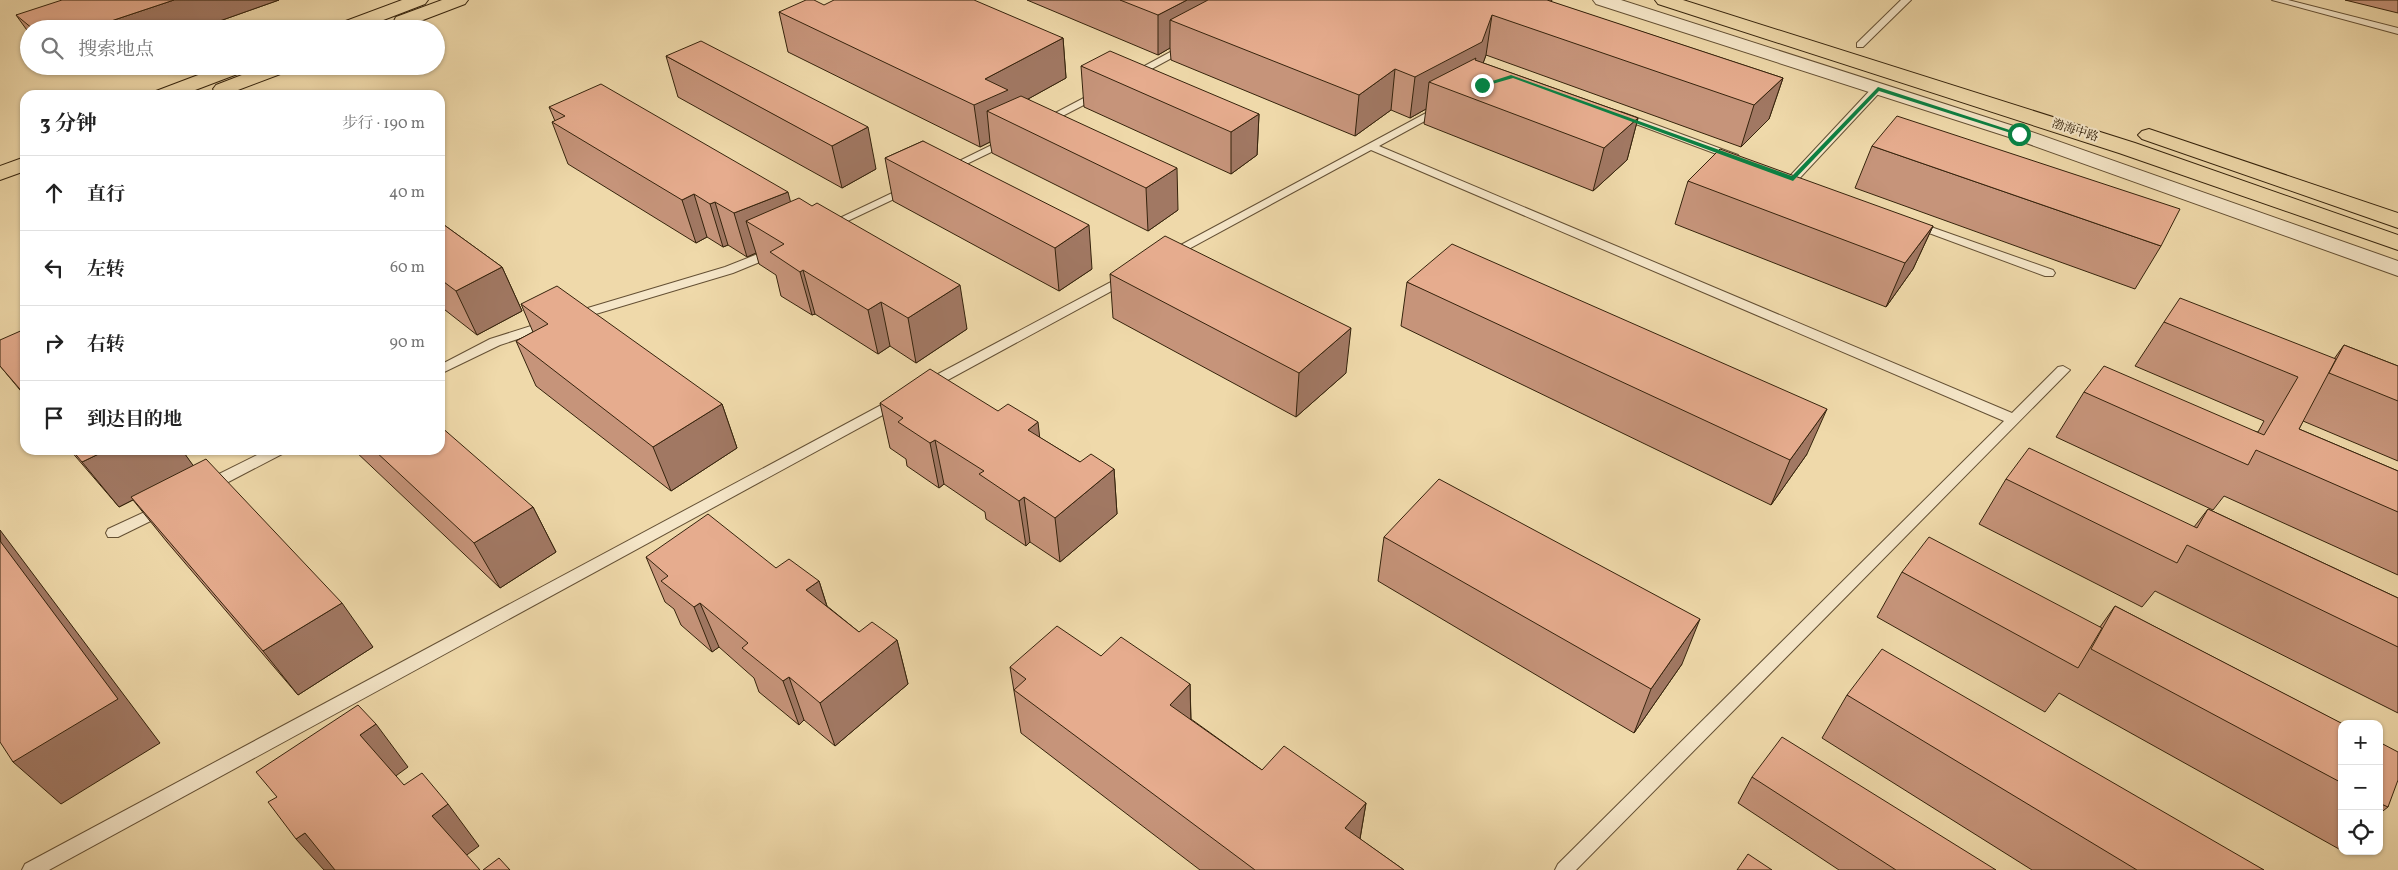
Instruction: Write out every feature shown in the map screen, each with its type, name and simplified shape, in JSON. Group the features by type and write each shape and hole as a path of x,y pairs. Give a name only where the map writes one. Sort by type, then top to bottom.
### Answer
{"main road":[{"path":"366,20 420,0"},
{"path":"406,20 458,0"},
{"name":"渤海中路","path":"1664,0 2127,148 2398,243"},
{"name":"渤海中路","path":"1718,0 2130,129 2398,221"},
{"path":"177,90 217,75"},
{"path":"221,90 260,75"},
{"path":"0,156 20,148"},
{"path":"0,173 20,166"}],"street":[{"path":"1602,0 2019,134 2398,269"}],"lane":[{"path":"1860,45 1906,0"},
{"path":"2277,0 2398,31"},
{"path":"1033,128 1196,41"},
{"path":"1793,179 1878,88"},
{"path":"1160,260 1457,99"},
{"path":"1606,110 1746,162"},
{"path":"935,175 1015,136"},
{"path":"1370,146 2013,419"},
{"path":"820,231 917,184"},
{"path":"1903,220 2049,274"},
{"path":"445,368 496,342 548,324 729,270 787,246"},
{"path":"31,870 1134,274"},
{"path":"1564,870 2063,370"},
{"path":"192,494 269,455"},
{"path":"114,533 175,502"}],"building":[{"path":"62,0 174,0 114,20 22,20 16,15"},
{"path":"806,0 814,0 824,5 834,0 974,0 1063,38 985,79 1008,90 974,105 779,12"},
{"path":"1120,0 1187,0 1158,15"},
{"path":"1208,0 1547,0 1783,78 1754,105 1492,15 1482,42 1415,77 1395,69 1359,95 1170,20"},
{"path":"701,41 868,127 832,146 666,56"},
{"path":"1110,51 1259,114 1231,132 1081,66"},
{"path":"1476,58 1475,60 1638,118 1604,148 1429,82"},
{"path":"601,84 788,192 734,213 715,202 710,204 694,194 682,200 552,122 565,116 549,107"},
{"path":"1021,96 1177,168 1146,188 987,111"},
{"path":"1897,116 2180,209 2161,246 1872,146"},
{"path":"923,141 1089,225 1055,248 885,158"},
{"path":"1720,149 1933,226 1905,263 1688,181"},
{"path":"799,198 812,206 817,203 960,285 908,318 881,302 868,310 803,270 800,272 770,252 784,244 746,221"},
{"path":"445,226 502,267 456,291 445,283"},
{"path":"1165,236 1351,328 1299,373 1110,274"},
{"path":"1452,244 1827,409 1790,460 1407,282"},
{"path":"557,286 722,404 653,447 516,341 548,324 521,304"},
{"path":"2180,298 2336,359 2299,429 2398,471 2398,512 2256,450 2248,465 2084,392 2104,366 2264,435 2298,377 2164,322"},
{"path":"20,331 20,389 0,366 0,340"},
{"path":"2344,345 2398,366 2398,401 2329,373"},
{"path":"930,369 998,411 1008,404 1038,422 1028,430 1080,462 1091,454 1114,469 1055,518 1024,497 1019,501 979,474 984,471 935,440 930,443 898,422 903,418 880,403"},
{"path":"445,430 533,507 474,543 379,455 445,455"},
{"path":"2029,448 2197,528 2208,509 2398,598 2398,647 2187,545 2177,563 2006,479"},
{"path":"76,455 97,455 82,462"},
{"path":"206,459 342,603 263,651 131,497"},
{"path":"1439,479 1700,619 1651,689 1384,537"},
{"path":"708,514 776,568 789,559 819,581 806,590 859,632 872,622 897,640 820,703 789,677 783,681 742,648 748,643 700,603 694,607 661,581 668,576 646,557"},
{"path":"1929,537 2102,628 2078,668 1902,572"},
{"path":"0,541 118,699 13,762 0,742"},
{"path":"2115,606 2338,721 2338,781 2091,649"},
{"path":"1057,626 1101,656 1121,637 1190,684 1170,705 1262,770 1284,746 1366,803 1345,828 1404,870 1255,870 1014,690 1026,679 1010,667"},
{"path":"1882,649 2264,870 2137,870 1847,695"},
{"path":"358,705 376,724 360,735 404,785 422,773 448,804 432,816 480,870 335,870 305,833 296,839 268,802 277,797 256,772"},
{"path":"1782,737 1996,870 1896,870 1752,777"},
{"path":"2383,744 2398,752 2398,780 2388,807 2383,805"},
{"path":"1748,854 1772,870 1737,870"},
{"path":"499,858 510,870 483,870"}],"route":[{"path":"1482,85 1513,76 1793,179 1878,88 2019,134"}]}
